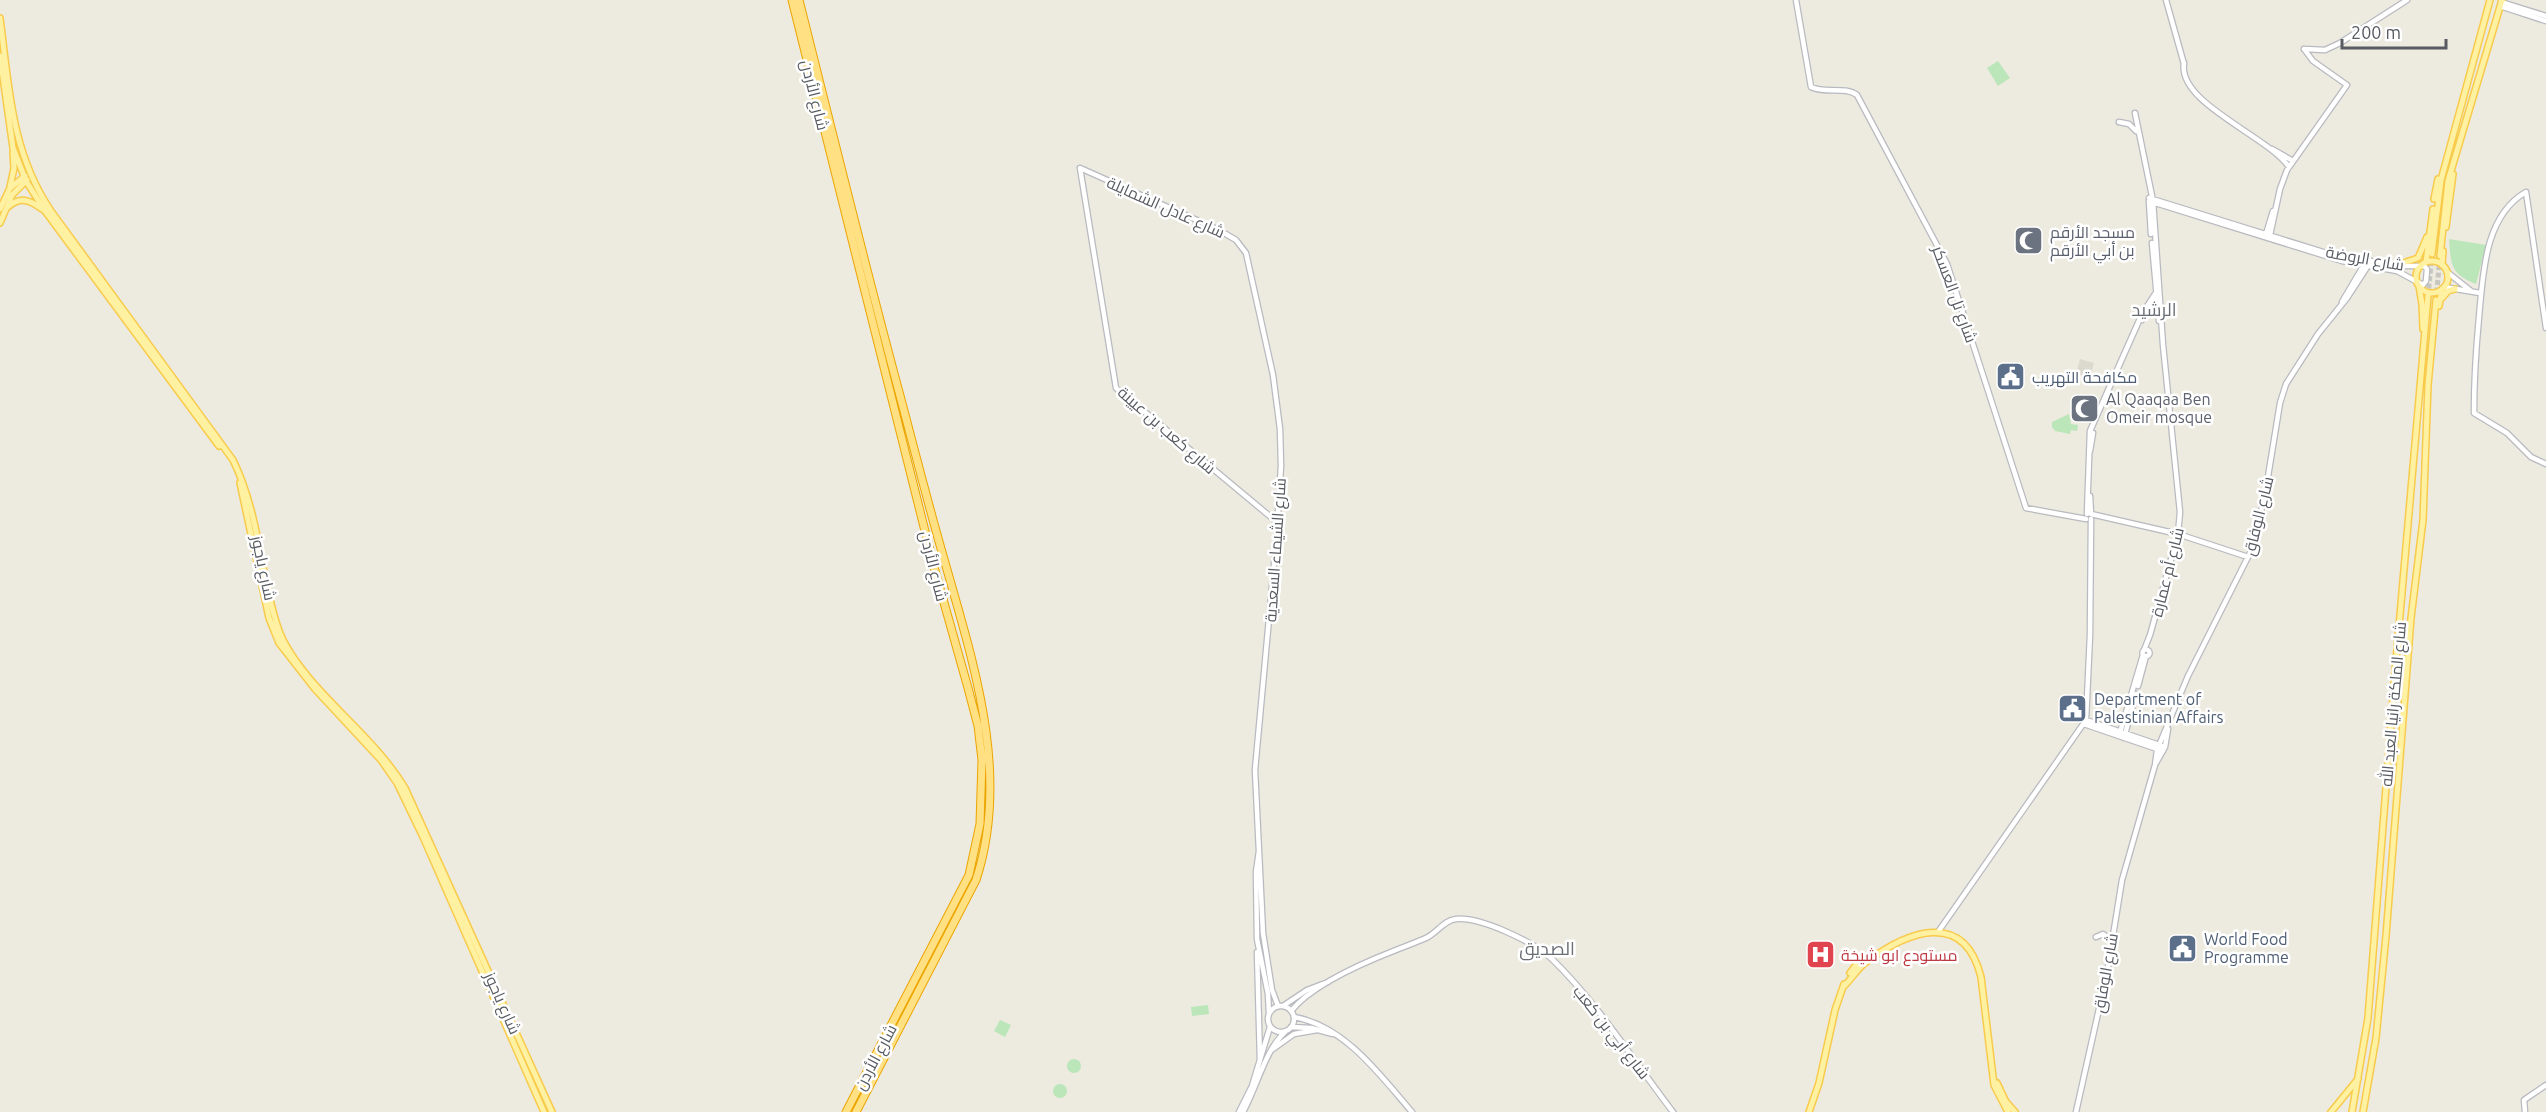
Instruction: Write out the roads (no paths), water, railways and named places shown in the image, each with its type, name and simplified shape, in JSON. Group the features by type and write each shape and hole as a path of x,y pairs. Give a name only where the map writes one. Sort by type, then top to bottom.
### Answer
{"highway":[{"name":"شارع الأردن","path":"792,0 934,567 978,726 982,760 981,806 973,862 958,899 846,1112"},
{"name":"شارع الأردن","path":"799,0 929,506 957,606 989,740 991,786 983,854 967,900 856,1112"},
{"path":"929,506 929,517 943,574 939,575 934,567"},
{"path":"957,606 949,588 944,587 960,653 959,659"}],"main road":[{"path":"2417,407 2423,319 2416,273 2423,264 2436,186 2490,0"},
{"path":"2440,256 2445,192 2501,3"},
{"name":"شارع ياجوز","path":"0,18 16,134 28,177 233,460 249,499 273,613 282,637 295,658 377,750 405,788 552,1112"},
{"name":"شارع ياجوز","path":"0,56 13,148 45,211 231,463 245,501 269,618 279,643 315,689 381,760 397,783 544,1112"},
{"path":"0,223 14,168 13,148"},
{"path":"2432,254 2437,203 2446,158"},
{"path":"2442,265 2453,160"},
{"path":"10,188 28,177"},
{"path":"3,210 15,190 28,177"},
{"path":"3,210 16,201 24,200 32,202 45,211"},
{"path":"2397,265 2413,261 2420,256 2430,230"},
{"path":"2423,264 2436,261 2447,272"},
{"name":"شارع الملكة رانيا العبد الله","path":"2363,1112 2376,1038 2385,947 2411,618 2423,520 2438,301 2448,280 2447,272"},
{"path":"2418,285 2429,293 2443,288"},
{"path":"2438,301 2446,292 2455,289"},
{"name":"شارع الملكة رانيا العبد الله","path":"2352,1112 2368,1018 2428,296"},
{"path":"1809,1112 1817,1090 1835,1010 1849,976 1861,961 1890,944 1919,933 1938,932 1951,936 1965,945 1978,964 1984,991 1996,1091 2006,1111"},
{"path":"1994,1076 2003,1096 2014,1112"},
{"path":"2331,1112 2359,1077"}],"street":[{"name":"شارع تل العسكر","path":"1796,0 1811,87 1818,90 1854,93 1947,264 2026,508 2089,517"},
{"path":"2166,0 2191,88 2215,110 2271,149 2293,160"},
{"path":"2268,236 2282,182 2289,167 2347,85 2313,61 2304,49 2325,50 2340,43 2407,0"},
{"path":"2501,3 2546,18"},
{"name":"شارع أم عمارة","path":"2122,735 2178,534 2180,512 2151,200 2134,114 2136,131 2151,200"},
{"path":"2119,122 2129,124 2136,131"},
{"path":"2271,149 2289,167"},
{"name":"شارع عادل الشمايلة","path":"1080,168 1219,230 1236,240 1246,253"},
{"name":"شارع كعب بن عيينة","path":"1080,168 1116,388 1278,523"},
{"path":"2546,328 2526,192 2510,206 2493,232 2480,293 2475,348 2474,413 2507,434 2531,457 2546,464"},
{"name":"شارع الروضة","path":"2151,200 2336,256 2368,264 2403,273 2418,285 2423,285 2426,281 2427,268 2423,264 2397,265 2368,264 2352,264 2268,236"},
{"name":"شارع الشيماء السعدية","path":"1246,253 1278,406 1281,466 1256,763 1258,947 1268,994 1269,1014"},
{"path":"2352,264 2358,276"},
{"name":"شارع الوفاق","path":"2076,1112 2107,973 2122,880 2155,765 2188,676 2248,557 2265,495 2282,395 2294,371 2368,264"},
{"name":"شارع الوفاق","path":"2341,303 2348,298 2368,264"},
{"path":"2447,272 2473,292"},
{"path":"2443,288 2480,293"},
{"path":"2140,322 2158,293"},
{"path":"1938,932 1967,891 1975,875 1984,866 2085,722 2090,635 2090,460 2095,420 2140,322 2158,293"},
{"name":"شارع أم عمارة","path":"2158,293 2158,314 2162,329"},
{"path":"2146,314 2153,312 2158,314"},
{"path":"2089,517 2100,517 2178,534 2248,557"},
{"path":"2085,722 2161,749"},
{"name":"شارع الشيماء السعدية","path":"1258,851 1261,860 1265,948 1272,990 1281,1006"},
{"name":"شارع أبي بن كعب","path":"1328,982 1381,956 1426,938 1452,920 1466,919 1491,925 1547,955 1592,1004 1673,1112"},
{"path":"2096,937 2103,934 2111,941"},
{"path":"1258,947 1256,964 1263,1061"},
{"path":"1241,1112 1257,1080 1263,1061 1270,1027 1269,1014 1307,990 1328,982"},
{"path":"1291,1011 1303,999 1328,982"},
{"path":"1281,1006 1291,1011 1294,1017 1335,1034 1364,1059 1412,1112"},
{"path":"1263,1061 1274,1042 1291,1027 1294,1017"},
{"path":"1270,1027 1278,1032 1285,1032"},
{"path":"1291,1027 1335,1034"},
{"path":"1263,1061 1284,1039 1296,1033 1317,1030"},
{"path":"2525,1112 2524,1100 2546,1085"}],"tunnel":[{"path":"2428,296 2432,254"},
{"path":"2436,300 2440,256"}],"place":[{"name":"مسجد الأرقم بن أبي الأرقم","path":"2029,241"},
{"name":"مكافحة التهريب","path":"2011,377"},
{"name":"Al Qaaqaa Ben Omeir mosque","path":"2085,408"},
{"name":"Department of Palestinian Affairs","path":"2073,708"},
{"name":"World Food Programme","path":"2183,948"},
{"name":"مستودع ابو شيخة","path":"1820,955"}],"district":[{"name":"الرشيد","path":"2154,309"},
{"name":"الصديق","path":"1547,948"}]}
